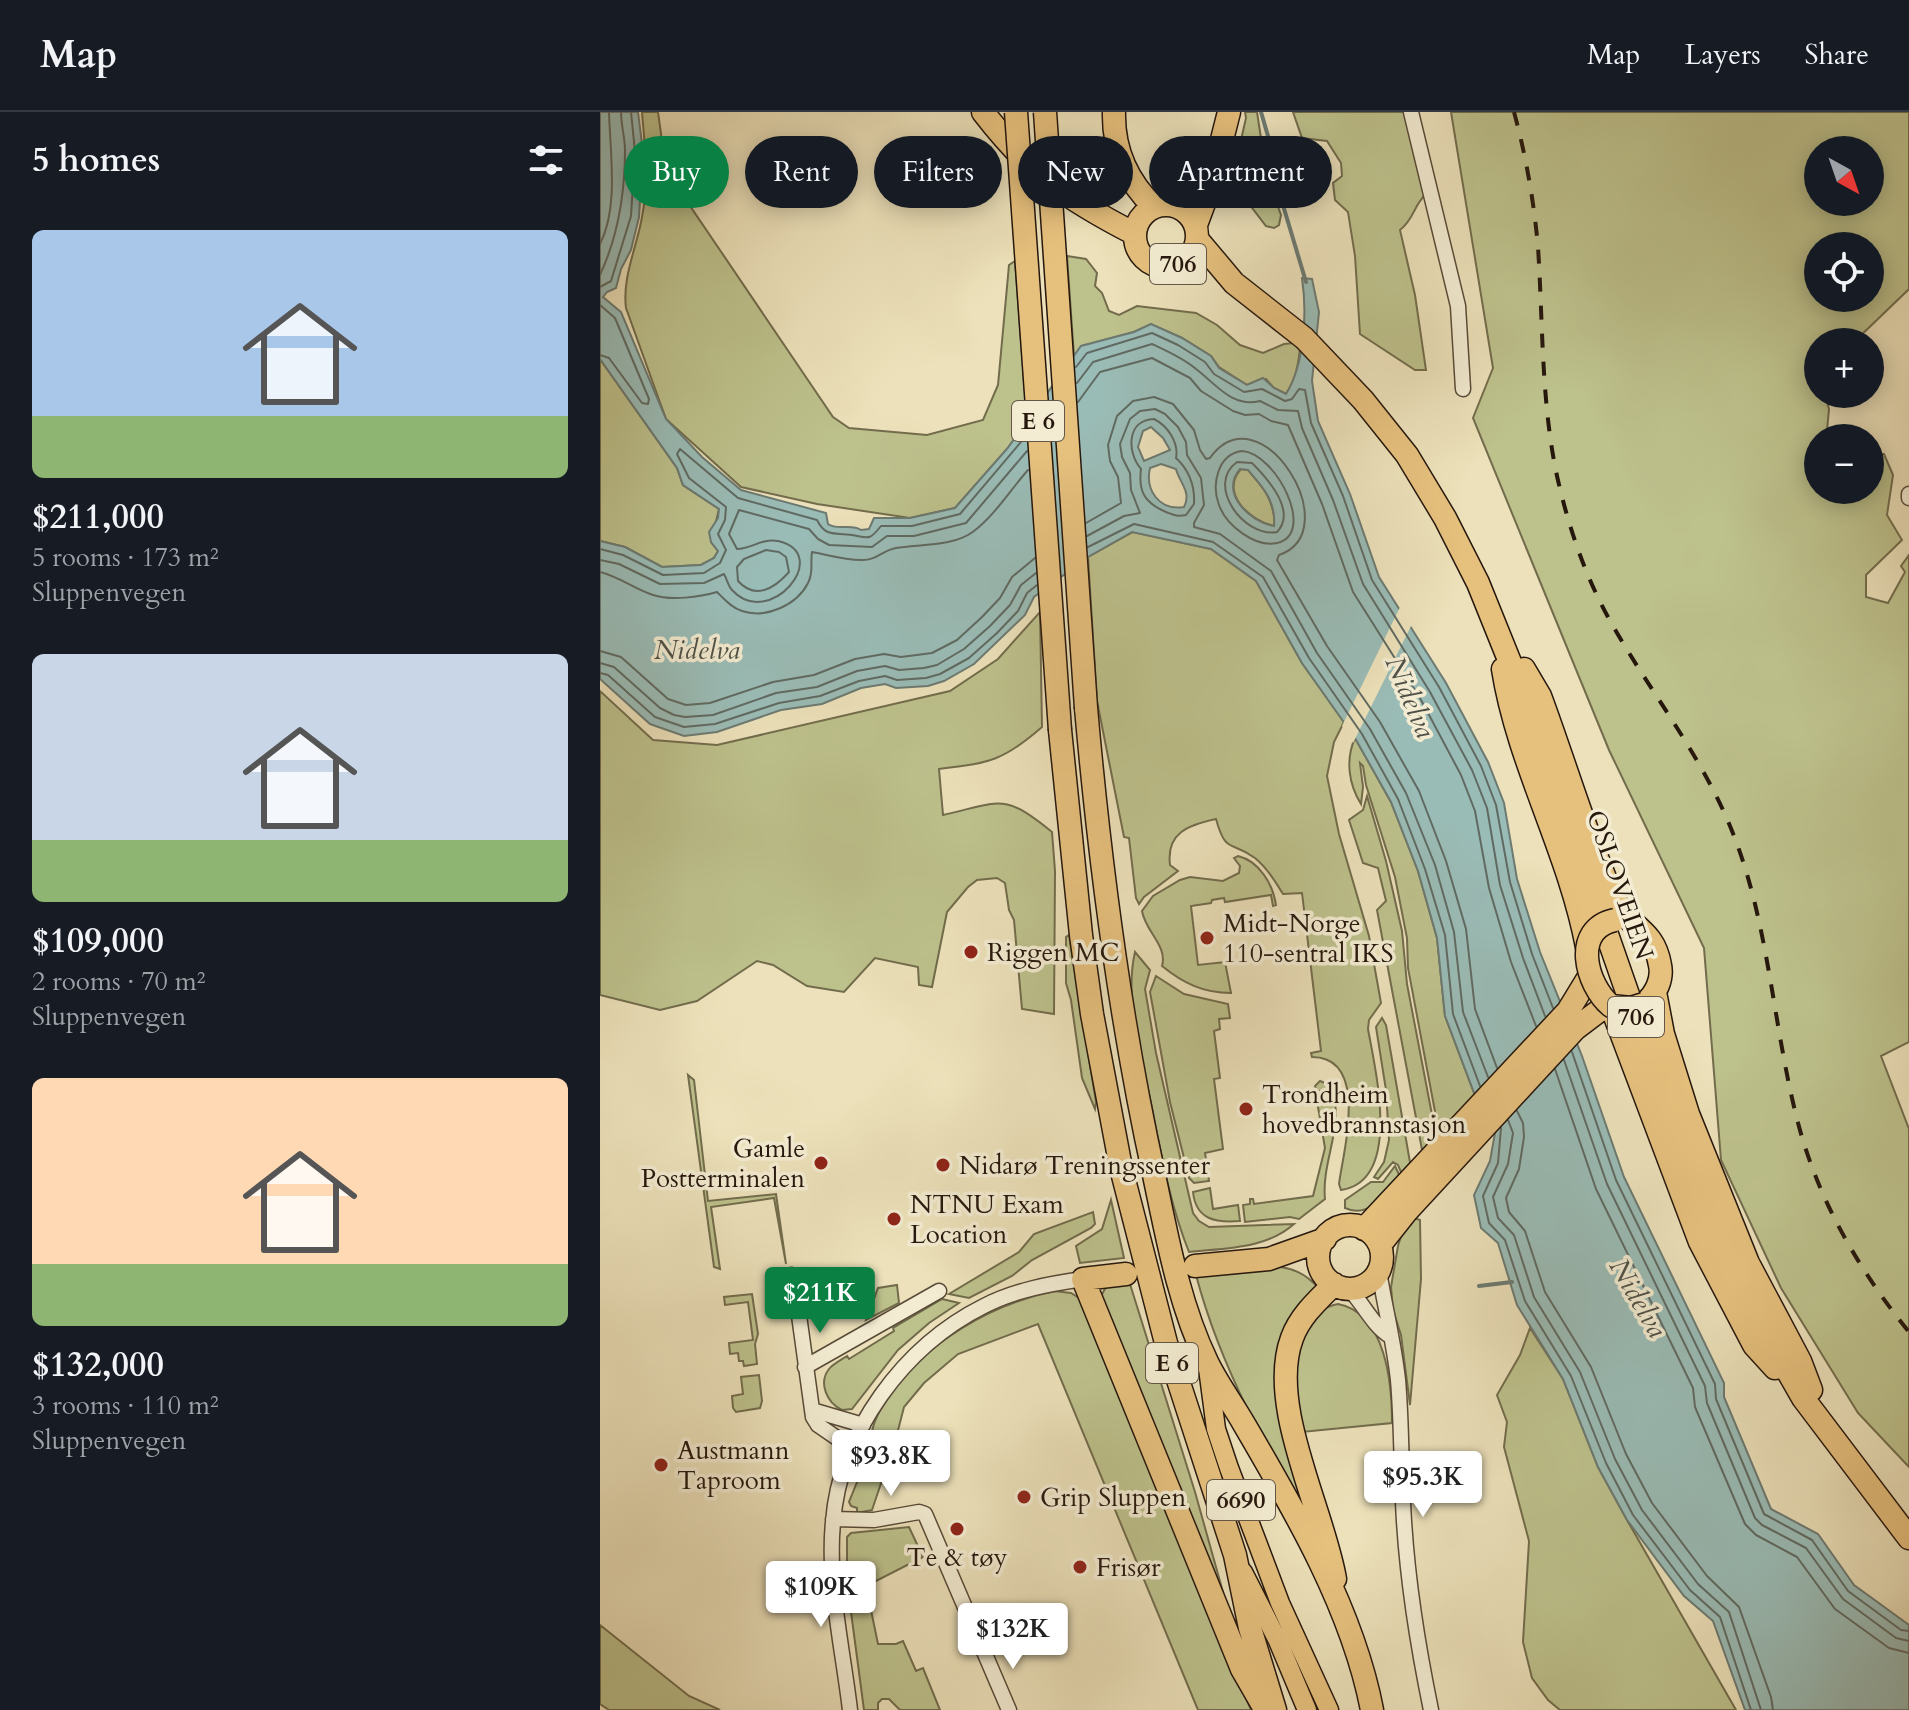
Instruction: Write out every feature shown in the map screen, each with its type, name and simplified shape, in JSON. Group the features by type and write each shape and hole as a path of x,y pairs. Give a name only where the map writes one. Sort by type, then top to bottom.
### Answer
{"highway":[{"path":"983,112 1034,171 1072,201 1135,234"},
{"name":"E 6","path":"1016,112 1060,730 1081,935 1094,1027 1121,1168 1166,1343 1235,1555 1250,1628 1275,1710"},
{"name":"E 6","path":"1045,112 1086,708 1098,840 1130,1061 1161,1211 1183,1294 1207,1362 1244,1424 1340,1607 1363,1672 1372,1710"},
{"path":"1114,112 1115,135 1124,166 1136,188 1149,196"},
{"name":"706","path":"1224,136 1229,112"},
{"name":"706","path":"1161,208 1138,221 1135,234 1137,248 1145,260 1160,267 1176,265 1190,256 1203,208"},
{"name":"706","path":"1172,208 1187,212 1196,232"},
{"name":"OSLOVEIEN","path":"1196,232 1234,283"},
{"name":"OSLOVEIEN","path":"1176,265 1205,271 1234,283 1325,359 1407,455 1445,518 1496,624 1666,1104 1707,1213 1741,1290 1803,1398 1909,1538"},
{"name":"706","path":"1496,624 1509,708 1577,900 1590,975 1597,990 1610,1005 1691,1219 1724,1291 1754,1345 1803,1398"},
{"name":"706","path":"1401,1205 1575,1029 1610,1005 1631,1008 1650,998 1661,972 1657,953 1647,934 1622,920 1540,696 1496,624"},
{"path":"1587,947 1597,929 1622,920"},
{"name":"706","path":"1372,1237 1568,1011 1590,975"},
{"name":"706","path":"1650,998 1688,1114 1748,1263 1800,1361 1830,1435"},
{"path":"1195,1266 1269,1259 1325,1239 1342,1227 1372,1237 1382,1260 1379,1271 1365,1286 1335,1282 1269,1259"},
{"path":"1325,1239 1319,1260 1335,1282"},
{"path":"1083,1279 1126,1274"},
{"name":"E 6","path":"1083,1279 1242,1669 1266,1710"},
{"name":"E 6","path":"1335,1282 1310,1308 1293,1335 1285,1372 1290,1415 1330,1548 1340,1607"}],"main road":[{"name":"6690","path":"1207,1362 1216,1429 1229,1468 1280,1603 1329,1710"},
{"name":"6690","path":"1235,1555 1278,1641 1307,1710"}],"street":[{"path":"1411,112 1458,306 1463,389"},
{"path":"1379,1271 1391,1325 1398,1382 1409,1580 1431,1710"},
{"path":"791,1275 812,1410 818,1425 853,1449"},
{"path":"850,1710 835,1586 833,1519 863,1425 876,1402 899,1373 953,1325 984,1306 1017,1293 1047,1284 1083,1279"},
{"path":"1335,1282 1363,1303 1382,1331 1390,1336"},
{"path":"805,1367 939,1291"},
{"path":"812,1410 863,1425"},
{"path":"833,1519 874,1520 919,1512 925,1514 1009,1710"}],"green space":[{"path":"642,112 658,112 661,136 644,136"},
{"path":"1245,112 1257,112 1261,136 1242,136"},
{"path":"1293,112 1405,112 1426,194 1400,230 1415,295 1426,370 1415,370 1360,334 1355,256 1348,212 1335,200 1333,183 1342,176 1341,163 1332,149 1332,136 1301,136"},
{"path":"1451,112 1909,112 1909,289 1869,328 1804,328 1804,408 1829,409 1828,424 1804,424 1804,504 1884,504 1884,454 1893,475 1887,515 1902,540 1866,575 1866,597 1888,603 1905,572 1901,566 1909,555 1909,1042 1881,1056 1909,1129 1909,1467 1858,1413 1781,1288 1721,1160 1704,948 1609,750 1473,418 1493,368"},
{"path":"643,208 691,208 833,417 849,428 927,435 983,420 998,385 1009,265 1015,261 1027,421 1007,449 955,508 910,518 817,504 741,487 666,419 626,308 628,273"},
{"path":"1252,208 1278,208 1279,225 1274,228 1266,226"},
{"path":"1067,256 1086,259 1097,273 1095,286 1102,293 1109,311 1119,315 1137,306 1196,313 1217,325 1240,345 1263,353 1294,343 1300,349 1294,377 1286,394 1266,379 1247,385 1219,367 1211,356 1151,324 1134,332 1082,346 1074,356"},
{"path":"600,359 677,468 683,485 719,509 711,542 718,551 714,558 701,565 662,567 625,547 600,541"},
{"path":"1241,469 1248,470 1267,495 1275,526 1256,519 1236,497 1235,478"},
{"path":"1133,532 1211,549 1256,581 1302,663 1344,722 1334,742 1327,776 1339,834 1369,936 1381,1003 1369,1020 1368,1029 1379,1095 1379,1146 1372,1167 1360,1182 1341,1190 1339,1184 1348,1130 1347,1089 1341,1072 1330,1061 1312,1057 1311,1053 1321,1051 1302,893 1283,894 1259,862 1226,842 1216,819 1181,832 1175,838 1170,854 1170,865 1178,871 1139,904 1136,898 1129,838 1124,837 1097,701 1088,557"},
{"path":"767,558 777,560 782,569 760,582 745,577 747,566"},
{"path":"1040,612 1042,727 994,759 939,769 943,815 1001,804 1022,811 1052,832 1055,871 1054,1014 1022,1009 1014,920 1009,910 1005,883 997,878 977,880 947,912 932,987 919,985 918,967 875,958 844,992 807,986 773,965 757,961 697,1001 660,1010 600,995 600,691 653,740 717,745 950,691 998,659"},
{"path":"1355,738 1391,802 1418,871 1437,938 1445,1016 1476,1098 1440,1138 1408,968 1407,938 1395,877 1360,763 1363,787 1361,804 1351,781 1349,764"},
{"path":"1367,796 1402,931 1407,984 1437,1141 1423,1155 1377,910 1386,901 1378,868 1363,863 1349,820 1363,810"},
{"path":"1238,856 1264,874 1276,905 1273,906 1271,895 1225,902 1224,898 1191,906 1198,965 1225,962 1231,993 1202,989 1162,966 1162,952 1142,911 1153,896 1180,880 1190,877 1223,881 1239,873 1240,866 1234,858"},
{"path":"1069,935 1095,1109 1082,1078 1066,983 1066,937"},
{"path":"1135,952 1150,970 1145,989 1156,1053 1193,1213 1209,1227 1294,1224 1283,1232 1245,1246 1189,1252 1167,1179 1135,1028 1131,989"},
{"path":"1156,976 1184,994 1228,1004 1230,1018 1219,1019 1220,1029 1214,1031 1220,1078 1214,1079 1223,1149 1205,1153 1209,1181 1194,1183 1189,1178 1170,1102 1150,992"},
{"path":"1382,1018 1386,1025 1411,1168 1403,1177 1398,1165 1393,1162 1378,1179 1374,1177 1384,1162 1389,1140 1386,1090 1376,1027"},
{"path":"688,1075 694,1080 708,1201 776,1194 786,1264 774,1198 711,1207 720,1269 714,1267"},
{"path":"1320,1081 1330,1085 1336,1113 1326,1170 1325,1199 1299,1219 1290,1217 1245,1222 1243,1205 1250,1204 1250,1199 1254,1204 1313,1196 1325,1148 1317,1101 1322,1100 1315,1086"},
{"path":"1395,1166 1401,1179 1376,1203 1362,1210 1345,1208 1345,1200 1371,1182 1383,1182"},
{"path":"1210,1188 1213,1209 1238,1205 1240,1221 1215,1220 1198,1209 1193,1192"},
{"path":"1111,1200 1124,1258 1080,1263 1076,1246 1102,1229"},
{"path":"1093,1212 1095,1224 1091,1228 1032,1260 1012,1276 969,1298 949,1294 1019,1252 1034,1234"},
{"path":"1414,1218 1420,1220 1421,1279 1410,1405 1391,1287 1402,1233"},
{"path":"1273,1266 1298,1272 1318,1288 1280,1349 1325,1550 1251,1417 1220,1347 1196,1275"},
{"path":"1130,1284 1195,1492 1230,1617 1100,1298 1106,1287"},
{"path":"897,1285 899,1303 866,1320 878,1288"},
{"path":"1054,1291 1071,1293 1079,1298 1251,1710 1198,1710 1038,1324 958,1354 924,1383 904,1407 872,1510 857,1513 857,1508 849,1502 872,1445 876,1419 905,1376 962,1328 1007,1306"},
{"path":"752,1294 758,1334 755,1344 757,1364 744,1366 743,1361 739,1361 738,1353 730,1354 729,1343 753,1340 748,1302 725,1305 724,1297"},
{"path":"942,1299 959,1303 929,1323 898,1350 852,1409 842,1410 832,1403 824,1386 831,1367 847,1356 849,1359"},
{"path":"1338,1304 1354,1310 1367,1321 1376,1335 1388,1371 1392,1423 1302,1432 1294,1381 1299,1346 1318,1314"},
{"path":"1530,1328 1563,1379 1598,1467 1736,1710 1560,1710 1548,1700 1532,1678 1523,1642 1529,1541 1504,1447 1507,1422 1497,1395 1520,1355"},
{"path":"759,1375 760,1408 736,1412 732,1396 743,1394 741,1377"},
{"path":"909,1527 923,1557 866,1586 878,1644 903,1641 916,1671 923,1668 940,1710 900,1710 889,1699 882,1699 878,1710 864,1710 847,1582 847,1537 851,1533"},
{"path":"600,1625 689,1696 720,1710 609,1710 600,1704"}],"water":[{"name":"Nidelva","path":"600,112 638,112 641,136 624,136 624,208 640,208 639,217 631,250 616,288 603,297 621,312 666,419 702,457 741,490 826,513 828,524 832,526 869,529 874,518 910,518 955,508 1007,449 1081,346 1134,332 1151,324 1211,356 1219,368 1247,385 1263,378 1286,394 1301,353 1302,278 1312,279 1319,312 1312,381 1318,421 1350,494 1379,577 1446,683 1488,762 1504,803 1517,879 1540,952 1582,1056 1624,1177 1724,1383 1724,1397 1771,1509 1818,1534 1854,1585 1909,1625 1909,1710 1745,1710 1713,1621 1684,1596 1627,1520 1598,1467 1563,1379 1517,1305 1498,1243 1481,1228 1474,1195 1490,1161 1495,1133 1476,1098 1445,1016 1437,938 1418,871 1391,802 1355,738 1302,663 1256,581 1211,549 1132,532 1088,557 1034,597 1025,615 974,664 944,681 928,686 896,688 885,684 861,688 822,704 781,710 717,732 684,736 650,724 600,679 600,541 625,547 662,567 701,565 714,558 718,551 711,542 709,532 718,518 719,509 683,485 677,468 600,359","holes":["1151,427 1170,450 1144,461 1138,447 1143,431","1161,464 1176,469 1186,492 1184,507 1167,506 1152,491 1150,468","1240,469 1248,470 1267,495 1273,509 1274,526 1247,513 1235,497 1234,478"]}],"pier":[{"path":"1401,605 1412,624 1353,743 1342,726"}],"waterway":[{"path":"1261,112 1272,150 1271,165 1306,282"},
{"path":"1479,1286 1512,1282"}],"railway":[{"path":"1514,112 1526,162 1538,247 1545,391 1552,448 1572,531 1591,583 1608,617 1688,746 1730,826 1762,934 1789,1082 1805,1148 1841,1232 1909,1332"}],"place":[{"name":"Midt-Norge 110-sentral IKS","path":"1207,938"},
{"name":"Riggen MC","path":"971,952"},
{"name":"Trondheim hovedbrannstasjon","path":"1246,1109"},
{"name":"Gamle Postterminalen","path":"821,1163"},
{"name":"Nidarø Treningssenter","path":"943,1165"},
{"name":"NTNU Exam Location","path":"894,1219"},
{"name":"Austmann Taproom","path":"661,1465"},
{"name":"Grip Sluppen","path":"1024,1497"},
{"name":"Te & tøy","path":"957,1529"},
{"name":"Frisør","path":"1080,1567"}]}
